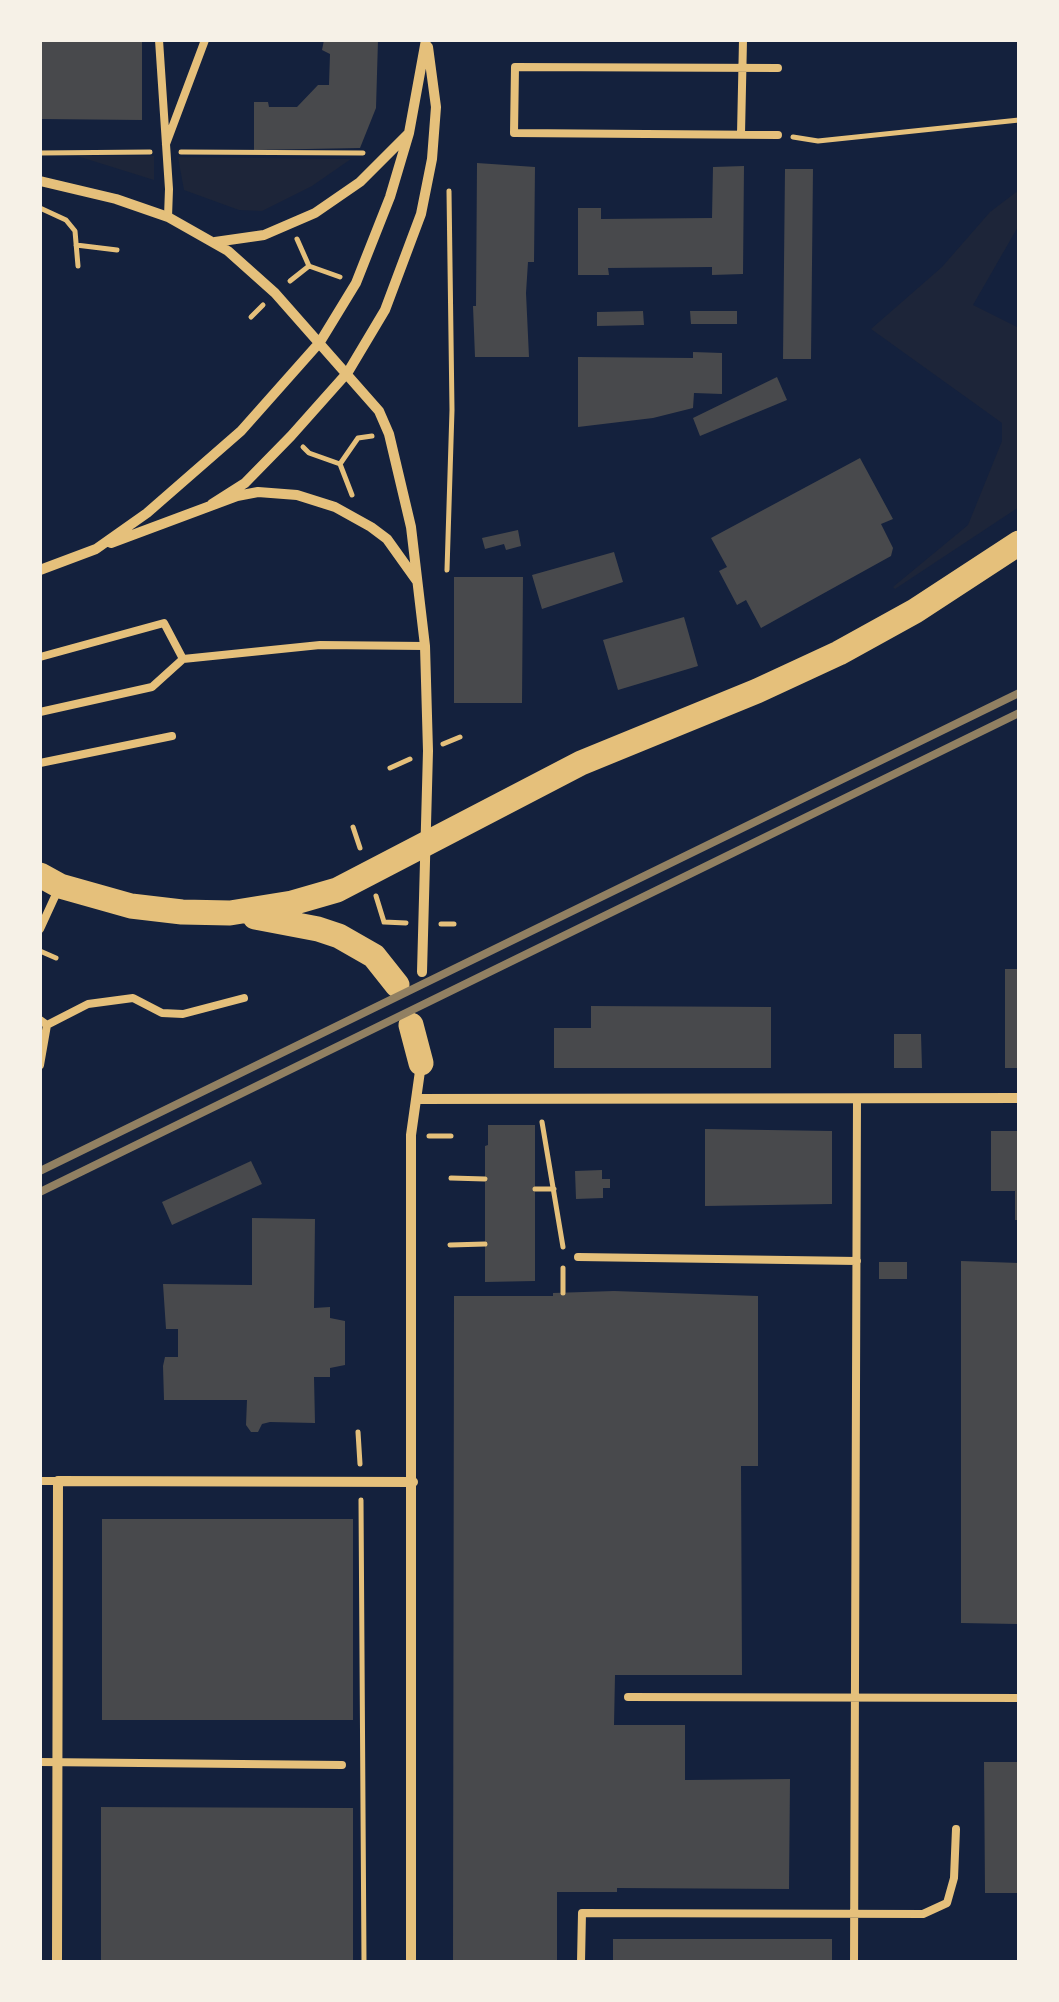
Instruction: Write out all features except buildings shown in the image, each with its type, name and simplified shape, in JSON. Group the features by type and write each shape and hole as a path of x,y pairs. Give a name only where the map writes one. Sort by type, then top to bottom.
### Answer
{"main road":[{"path":"230,913 292,903 338,890 596,757 839,653 915,611 1019,542"},
{"path":"50,880 130,906 230,913 318,928 374,956 398,984"},
{"path":"416,1023 421,1063"}],"street":[{"path":"96,549 147,514 209,461 260,411 320,342 366,263 390,197 409,132 426,40"},
{"path":"212,504 268,460 348,372 392,296 427,187 436,107 426,40"},
{"path":"214,242 264,235 315,213 360,182 409,132"},
{"path":"40,181 116,199 168,218 214,242 253,271 348,372 379,411 389,434 412,527 425,646 422,972"},
{"path":"40,570 212,504 248,494 277,493 316,500 350,514 386,539 419,584"},
{"path":"412,1962 411,1135 421,1063"},
{"path":"416,1099 1019,1098"},
{"path":"58,1962 58,1481 413,1482"}],"lane":[{"path":"159,40 168,218"},
{"path":"164,150 205,40"},
{"path":"742,134 743,40"},
{"path":"778,68 515,67 514,133 778,135"},
{"path":"40,657 164,623 183,659"},
{"path":"40,712 152,687 183,659 320,645 425,646"},
{"path":"40,762 172,736"},
{"path":"40,929 50,880"},
{"path":"40,1065 43,1023 88,1004 132,998 162,1013 184,1014 244,998"},
{"path":"854,1962 858,1098"},
{"path":"578,1257 857,1261"},
{"path":"40,1481 58,1481"},
{"path":"628,1697 1019,1698"},
{"path":"40,1762 342,1765"},
{"path":"582,1962 582,1913 923,1914 947,1903 954,1878 956,1829"}],"path":[{"path":"778,135 818,141 1019,120"},
{"path":"40,153 363,153"},
{"path":"447,570 452,410 449,191"},
{"path":"40,208 66,220 75,232 78,266"},
{"path":"296,238 309,266 326,272"},
{"path":"76,245 117,250"},
{"path":"292,279 309,266"},
{"path":"350,514 355,504 340,464 358,438"},
{"path":"40,950 56,958"},
{"path":"542,1122 563,1246 564,1293"},
{"path":"451,1178 485,1178"},
{"path":"535,1189 554,1189"},
{"path":"450,1245 485,1244"},
{"path":"362,1516 364,1962"}],"shaded area":[{"path":"77,156 154,156 154,180"},
{"path":"178,157 351,159 312,186 262,211 239,210 184,190"},
{"path":"1019,190 1019,225 973,305 1019,328 1019,507 895,589 968,525 1002,441 1002,423 871,329 942,267 990,212"}],"railway":[{"path":"40,1171 1019,693"},
{"path":"40,1192 1019,713"}]}
